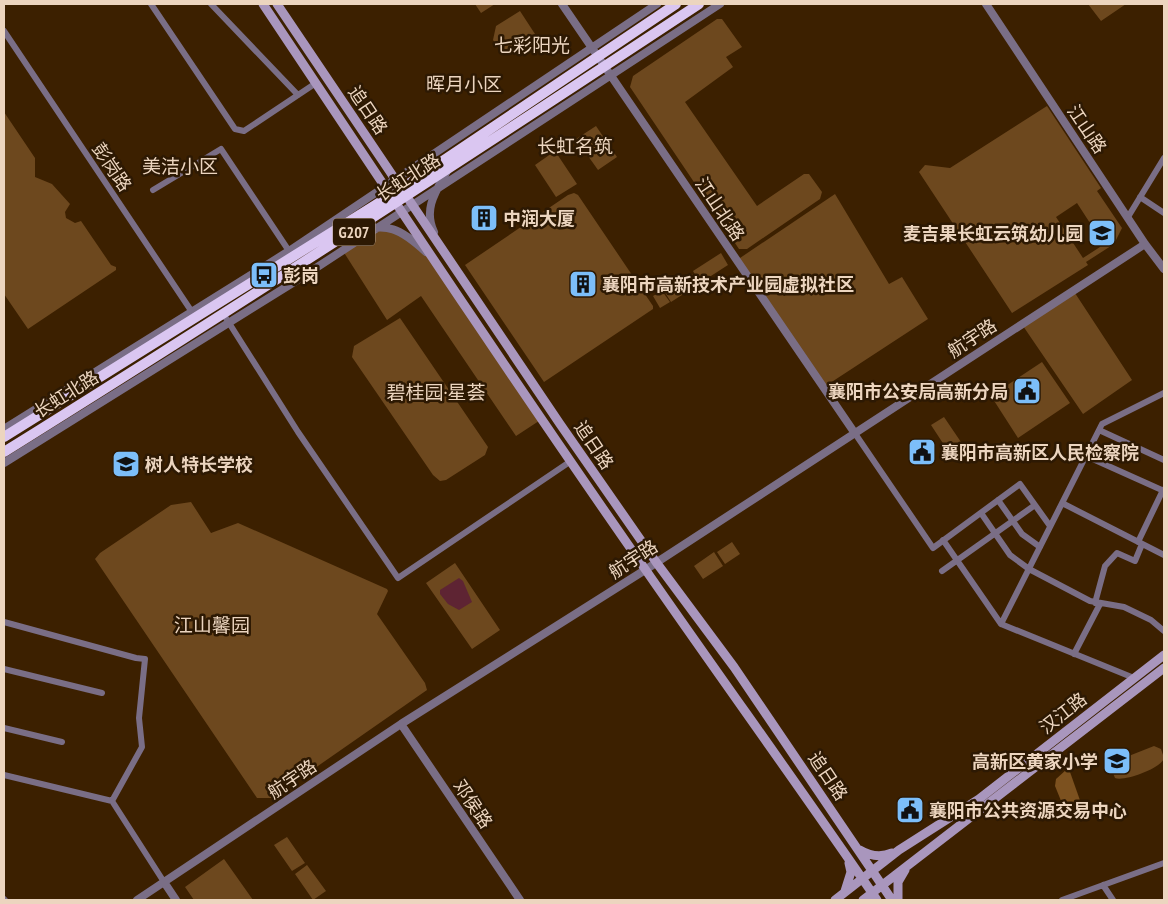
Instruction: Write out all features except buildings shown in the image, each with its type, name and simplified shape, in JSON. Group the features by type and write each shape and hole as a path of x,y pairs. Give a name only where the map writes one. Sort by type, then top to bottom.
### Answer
{"highway":[{"name":"长虹北路","path":"407,198 594,51 676,4"},
{"name":"长虹北路","path":"4,437 194,314 407,198 608,70 699,4"},
{"name":"长虹北路","path":"4,452 227,319 396,204"}],"main road":[{"name":"追日路","path":"263,4 571,462 645,570 762,732 874,897"},
{"name":"追日路","path":"277,4 442,250 656,562 734,667 892,900"},
{"name":"汉江路","path":"835,900 899,850 979,799 1164,655"},
{"name":"汉江路","path":"863,900 874,897 882,885 1164,668"},
{"path":"857,848 867,854 880,856 899,850"},
{"path":"844,893 851,872 848,858"},
{"path":"898,900 898,882 907,866"}],"street":[{"path":"151,4 235,129 240,132 316,84"},
{"path":"211,4 298,95"},
{"name":"江山北路","path":"562,4 854,432"},
{"path":"4,429 194,314 394,179 594,51 657,4"},
{"path":"407,198 437,190 608,70 720,4"},
{"name":"江山路","path":"986,4 1145,244 1164,269"},
{"name":"彭岗路","path":"4,31 194,314"},
{"path":"153,190 221,149 289,251"},
{"path":"1128,217 1164,158"},
{"path":"1158,168 1164,173"},
{"path":"442,250 430,225 429,211 447,171"},
{"path":"1140,197 1164,214"},
{"path":"4,463 227,319 381,226 396,204"},
{"path":"348,236 372,226 395,229 410,236 433,259"},
{"name":"航宇路","path":"137,900 401,724 645,570 1145,244"},
{"path":"227,319 298,432 398,578 571,462"},
{"path":"1001,624 1102,424 1164,392"},
{"path":"1099,430 1164,460"},
{"path":"854,432 933,548 1020,484 1050,526"},
{"path":"1074,654 1097,603 1105,566 1117,553 1135,562 1140,543 1164,490 1086,456"},
{"path":"998,500 1022,534 1040,547"},
{"path":"1062,503 1164,555"},
{"path":"942,571 1035,505"},
{"path":"981,513 1010,555 1029,569 1097,603 1124,607 1151,620 1164,631"},
{"path":"943,540 1001,624 1134,678"},
{"path":"4,622 136,658 145,658 138,718 142,747 112,801"},
{"path":"4,668 102,693"},
{"name":"邓侯路","path":"401,724 520,900"},
{"path":"4,728 62,742"},
{"path":"4,775 112,801 176,900"},
{"path":"1062,900 1074,898 1103,885 1164,863"},
{"path":"1103,885 1113,900"}],"shaded area":[{"path":"475,4 495,4 481,13"},
{"path":"1088,4 1126,4 1101,21"},
{"path":"520,11 535,34 504,55 493,40 496,26"},
{"path":"717,19 722,19 742,47 726,57 733,67 685,102 757,206 804,174 809,174 822,192 820,199 747,249 739,249 630,87 633,76"},
{"path":"1047,106 1101,188 1097,191 1122,228 1114,244 1086,262 1088,265 1012,313 919,172 925,165 950,168","holes":["1077,203 1101,240 1100,247 1083,258 1056,217"]},
{"path":"4,112 35,158 35,177 52,184 70,204 65,212 66,218 75,223 81,221 111,265 116,267 116,270 28,329 4,294"},
{"path":"596,126 617,157 598,170 576,139"},
{"path":"555,151 577,184 556,197 535,165"},
{"path":"574,193 578,195 653,306 653,309 544,382 465,265 568,195"},
{"path":"835,194 889,284 902,277 928,319 824,387 737,260"},
{"path":"381,226 395,229 433,259 542,419 516,436 421,296 387,320 343,251"},
{"path":"721,253 728,265 700,283 693,271"},
{"path":"692,274 699,284 671,302 664,291"},
{"path":"1073,290 1132,380 1083,414 1021,323"},
{"path":"662,291 670,302 660,308 653,296"},
{"path":"400,318 488,447 485,455 446,480 440,481 433,475 352,357 354,346"},
{"path":"1042,362 1070,403 1018,438 991,396"},
{"path":"944,417 963,445 950,454 931,425"},
{"path":"191,502 211,533 238,523 387,589 388,591 377,614 425,683 427,690 272,798 257,798 95,559 100,553 171,505"},
{"path":"732,542 740,554 725,564 717,552"},
{"path":"714,552 723,566 703,579 694,566"},
{"path":"455,563 500,630 472,649 426,583"},
{"path":"459,578 463,581 472,602 459,610 448,604 440,594 440,590"},
{"path":"1154,746 1161,749 1164,758 1162,762 1150,770 1134,776 1120,779 1115,778 1111,768 1116,761"},
{"path":"1066,770 1070,772 1082,806 1071,814 1066,813 1055,786 1056,779"},
{"path":"287,837 305,863 292,871 274,845"},
{"path":"224,859 253,900 194,900 185,887"},
{"path":"307,865 326,891 313,900 295,874"}],"place":[{"name":"中润大厦","path":"484,218"},
{"name":"麦吉果长虹云筑幼儿园","path":"1102,233"},
{"name":"彭岗","path":"264,275"},
{"name":"襄阳市高新技术产业园虚拟社区","path":"583,284"},
{"name":"襄阳市公安局高新分局","path":"1027,391"},
{"name":"襄阳市高新区人民检察院","path":"922,452"},
{"name":"树人特长学校","path":"126,464"},
{"name":"高新区黄家小学","path":"1117,761"},
{"name":"襄阳市公共资源交易中心","path":"910,810"}],"district":[{"name":"七彩阳光","path":"532,45"},
{"name":"晖月小区","path":"464,84"},
{"name":"长虹名筑","path":"575,146"},
{"name":"美洁小区","path":"180,166"},
{"name":"碧桂园·星荟","path":"436,392"},
{"name":"江山馨园","path":"212,625"}]}
